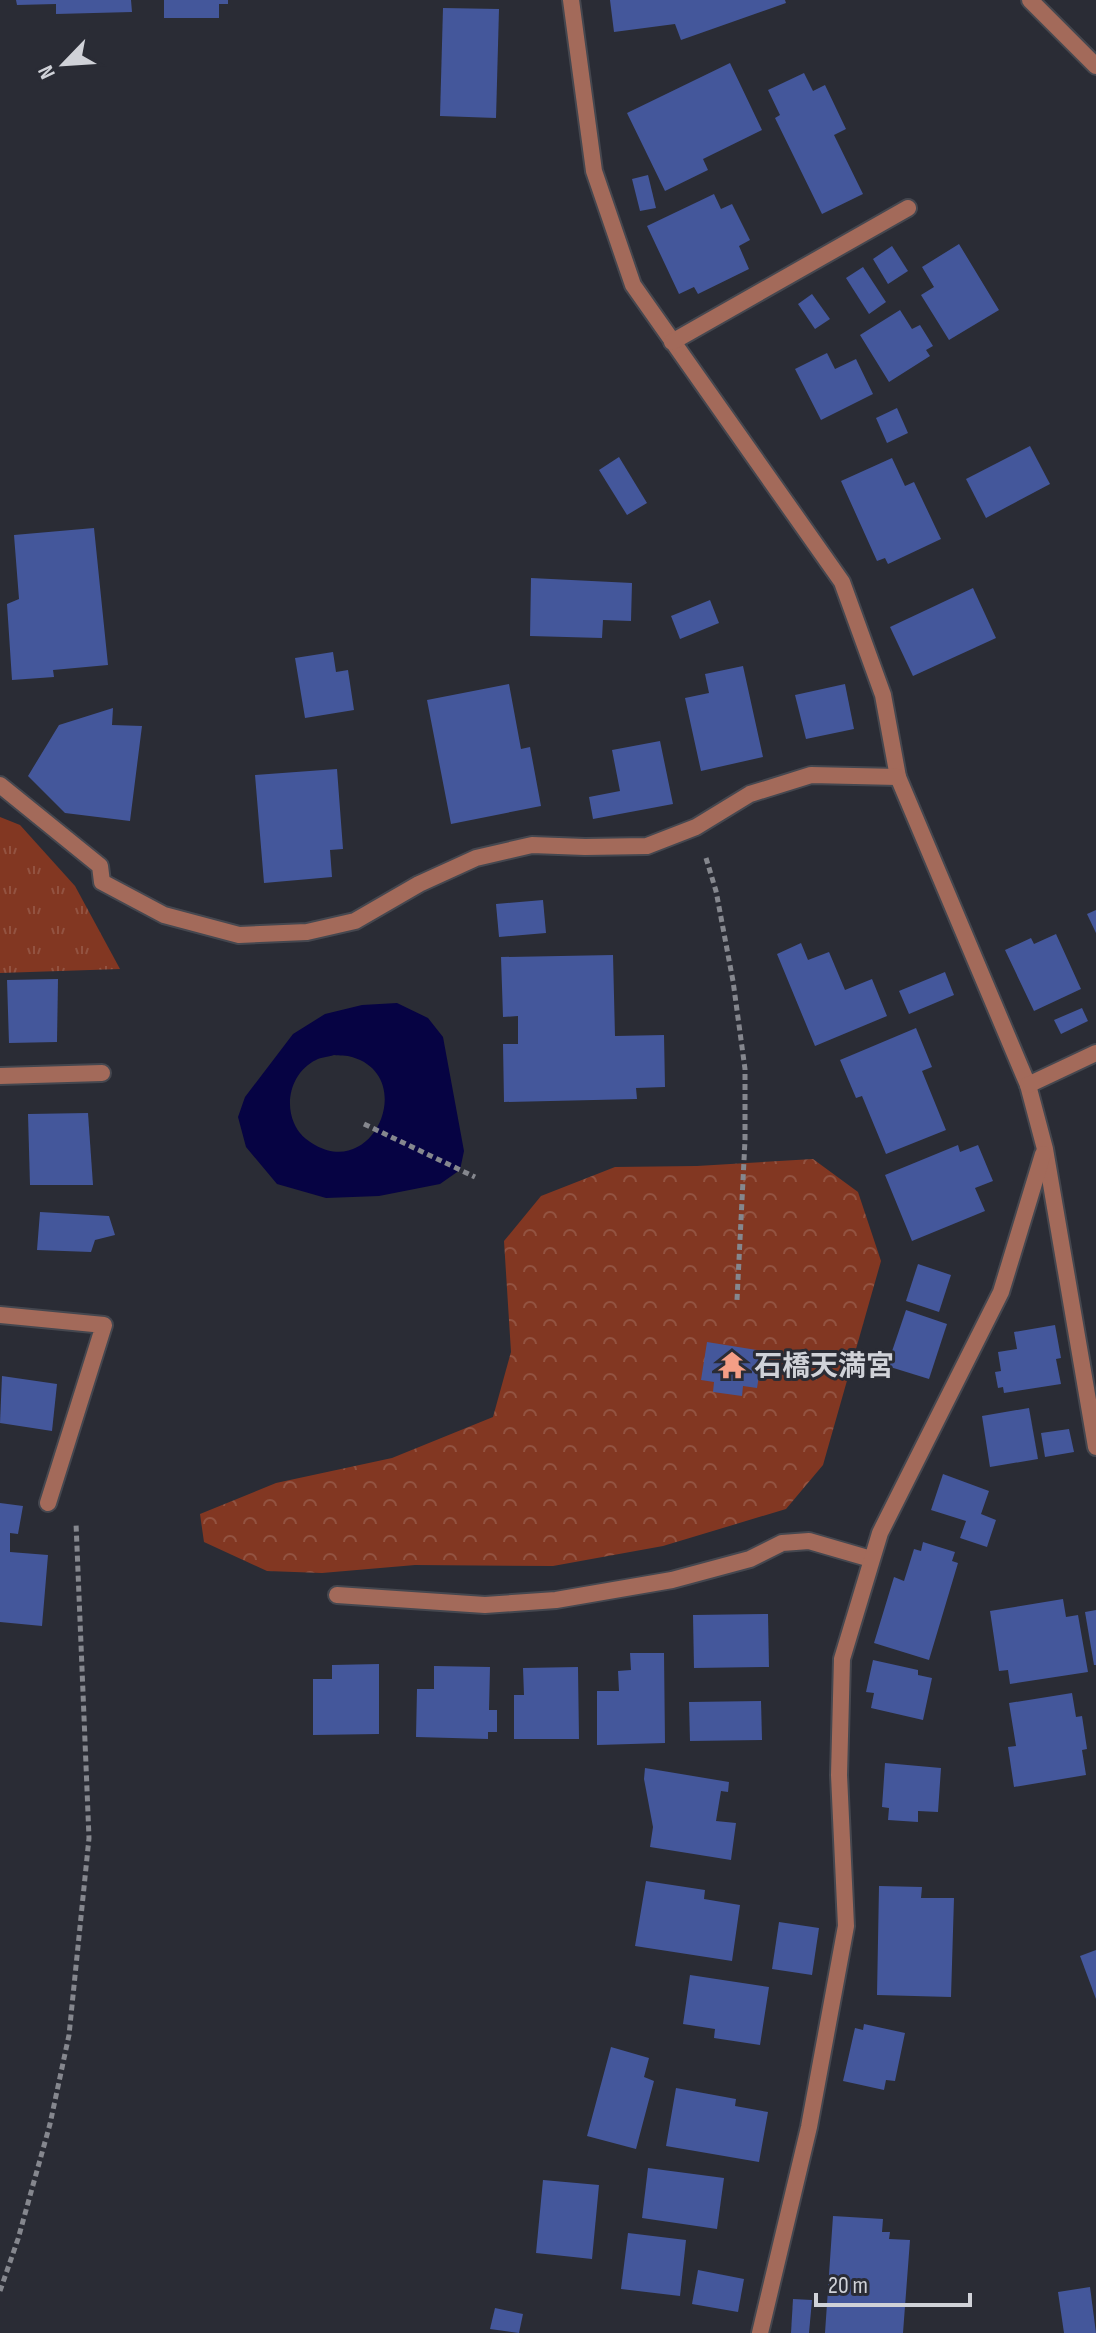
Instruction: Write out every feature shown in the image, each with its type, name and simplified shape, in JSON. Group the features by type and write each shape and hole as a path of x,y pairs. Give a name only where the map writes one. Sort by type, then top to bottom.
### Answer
{"street":[{"path":"571,0 594,171 633,285 842,582 883,695 898,777 1028,1085 1045,1149 1096,1447"},
{"path":"1030,0 1096,66"},
{"path":"672,342 908,208"},
{"path":"0,785 100,866 102,882 164,915 239,935 307,932 355,921 419,884 476,858 532,845 647,846 696,827 750,794 811,775 898,777"},
{"path":"1028,1085 1096,1053"},
{"path":"0,1076 102,1073"},
{"path":"760,2333 809,2127 846,1926 839,1775 842,1659 880,1533 1001,1292 1045,1149"},
{"path":"0,1315 104,1325 48,1503"},
{"path":"337,1595 485,1605 556,1600 672,1580 750,1559 782,1543 809,1541 871,1559"}],"path":[{"path":"696,827 716,891 745,1069 745,1140 737,1300"},
{"path":"364,1124 475,1177"},
{"path":"0,2291 50,2124 69,2035 89,1838 76,1519"}],"green space":[{"path":"0,817 20,825 75,886 120,969 0,973"},
{"path":"813,1159 858,1192 881,1261 823,1465 786,1509 663,1546 553,1566 415,1565 322,1573 267,1571 204,1542 200,1514 276,1483 392,1458 493,1417 511,1352 504,1241 541,1196 615,1167"}],"shaded area":[{"path":"397,1003 428,1018 443,1037 464,1151 460,1170 440,1184 379,1196 326,1198 277,1184 246,1147 238,1117 245,1097 293,1034 325,1014 362,1005","holes":["334,1055 352,1057 372,1068 382,1084 385,1102 380,1121 370,1137 355,1148 336,1152 315,1145 303,1136 294,1123 290,1105 293,1087 301,1071 318,1059"]}],"building":[{"path":"16,0 131,0 132,12 56,14 56,4 17,5"},
{"path":"164,0 228,0 228,4 219,4 219,18 164,18"},
{"path":"610,0 785,0 786,3 681,40 675,24 614,32"},
{"path":"443,8 499,9 496,118 440,116"},
{"path":"730,63 762,130 703,159 708,170 665,191 627,113"},
{"path":"804,73 813,91 825,85 846,129 834,135 863,194 822,214 775,118 780,115 768,90"},
{"path":"648,175 656,208 640,211 632,179"},
{"path":"714,194 721,209 732,204 750,240 739,246 749,269 698,294 694,287 679,294 647,226"},
{"path":"959,244 999,310 949,340 921,295 934,287 922,267"},
{"path":"892,246 908,271 888,284 873,259"},
{"path":"863,267 886,302 869,314 846,278"},
{"path":"812,294 830,319 815,329 798,304"},
{"path":"900,310 912,329 920,325 933,346 926,350 930,356 889,382 860,335"},
{"path":"827,353 835,369 856,359 873,394 821,420 795,369"},
{"path":"897,408 908,433 887,443 876,418"},
{"path":"1030,446 1050,484 986,518 966,479"},
{"path":"619,457 647,503 627,515 599,470"},
{"path":"892,458 905,486 914,482 941,539 888,564 885,558 877,561 841,481"},
{"path":"94,528 108,665 53,670 54,677 12,680 7,604 19,599 14,535"},
{"path":"531,578 632,583 631,621 603,620 602,638 530,636"},
{"path":"973,588 996,638 913,676 890,627"},
{"path":"710,600 719,623 680,639 671,616"},
{"path":"333,652 336,672 348,670 354,710 305,718 295,658"},
{"path":"743,666 763,757 701,771 685,698 709,693 705,674"},
{"path":"509,684 521,749 530,747 541,806 451,824 427,700"},
{"path":"845,684 854,729 806,739 795,695"},
{"path":"113,708 112,725 142,726 130,821 65,813 28,776 59,725"},
{"path":"660,741 673,804 593,819 589,797 620,791 612,750"},
{"path":"337,769 343,849 330,850 332,877 264,883 255,775"},
{"path":"543,900 546,933 499,937 496,904"},
{"path":"1096,910 1096,933 1087,914"},
{"path":"1056,934 1081,989 1034,1011 1005,950 1031,938 1034,944"},
{"path":"801,943 808,960 829,952 845,990 872,979 887,1016 815,1046 777,954"},
{"path":"613,955 615,1036 664,1035 665,1087 636,1088 637,1099 504,1102 503,1044 518,1044 518,1016 503,1017 501,957"},
{"path":"945,972 954,995 909,1014 899,991"},
{"path":"58,979 57,1042 9,1043 7,980"},
{"path":"1082,1008 1088,1021 1061,1034 1054,1020"},
{"path":"916,1028 932,1067 922,1071 946,1130 886,1154 862,1096 856,1098 840,1060"},
{"path":"88,1113 93,1185 30,1185 28,1114"},
{"path":"958,1145 960,1152 978,1145 993,1181 975,1188 985,1211 912,1241 885,1175"},
{"path":"40,1212 109,1216 115,1235 95,1240 91,1252 37,1250"},
{"path":"918,1264 951,1275 939,1312 906,1301"},
{"path":"906,1310 947,1324 929,1379 887,1366"},
{"path":"1055,1325 1061,1358 1056,1359 1061,1384 1004,1393 1003,1387 998,1388 995,1372 1001,1371 998,1352 1017,1349 1014,1332"},
{"name":"石橋天満宮","path":"707,1342 763,1351 757,1388 743,1386 742,1396 713,1392 714,1382 701,1380"},
{"path":"2,1376 57,1384 52,1431 0,1423"},
{"path":"1029,1408 1038,1459 990,1467 982,1416"},
{"path":"1069,1429 1074,1452 1045,1457 1041,1433"},
{"path":"943,1474 989,1491 981,1514 996,1520 987,1547 960,1538 966,1521 931,1510"},
{"path":"0,1503 23,1506 18,1534 10,1533 10,1552 48,1555 42,1626 0,1622"},
{"path":"923,1542 955,1552 952,1561 958,1563 929,1660 874,1643 894,1577 904,1581 914,1549 921,1551"},
{"path":"1063,1599 1066,1617 1078,1615 1088,1672 1010,1684 1008,1670 999,1671 990,1611"},
{"path":"1096,1610 1096,1665 1094,1665 1085,1612"},
{"path":"768,1614 769,1667 694,1668 693,1615"},
{"path":"630,1653 664,1653 665,1743 597,1745 597,1691 619,1691 618,1671 631,1670"},
{"path":"873,1660 918,1670 918,1675 932,1678 923,1720 871,1708 874,1693 866,1692"},
{"path":"379,1664 379,1734 313,1735 313,1679 332,1679 332,1665"},
{"path":"434,1666 490,1667 489,1710 497,1710 497,1732 488,1732 488,1739 416,1737 417,1689 434,1689"},
{"path":"578,1667 579,1739 514,1739 514,1695 524,1695 523,1668"},
{"path":"1072,1693 1076,1717 1082,1716 1087,1749 1082,1750 1086,1775 1014,1787 1008,1747 1016,1746 1009,1703"},
{"path":"761,1701 762,1740 690,1741 689,1702"},
{"path":"885,1763 941,1768 938,1812 918,1811 918,1822 888,1820 889,1808 882,1807"},
{"path":"645,1768 729,1782 728,1792 721,1791 716,1821 736,1823 731,1860 650,1847 653,1827 644,1779"},
{"path":"646,1881 705,1890 704,1899 740,1905 732,1961 635,1946"},
{"path":"879,1886 922,1887 921,1898 954,1898 951,1997 877,1995"},
{"path":"779,1922 819,1928 812,1975 772,1969"},
{"path":"1096,1950 1096,1999 1080,1956"},
{"path":"690,1975 769,1987 760,2045 714,2038 715,2029 683,2024"},
{"path":"864,2024 905,2033 895,2081 886,2080 884,2090 843,2081 855,2028 863,2030"},
{"path":"611,2047 649,2058 644,2077 654,2081 636,2149 587,2136"},
{"path":"676,2088 736,2099 735,2106 768,2112 759,2162 666,2146"},
{"path":"648,2168 724,2178 717,2229 642,2218"},
{"path":"543,2180 599,2185 592,2259 536,2253"},
{"path":"833,2216 883,2219 882,2232 890,2232 889,2239 910,2240 903,2333 825,2333"},
{"path":"628,2233 686,2240 680,2296 621,2289"},
{"path":"698,2270 744,2279 738,2312 692,2304"},
{"path":"1090,2287 1096,2333 1064,2333 1058,2292"},
{"path":"793,2299 812,2300 809,2333 791,2333"},
{"path":"495,2308 523,2314 519,2333 490,2329"}],"place":[{"name":"石橋天満宮","path":"732,1365"}]}
